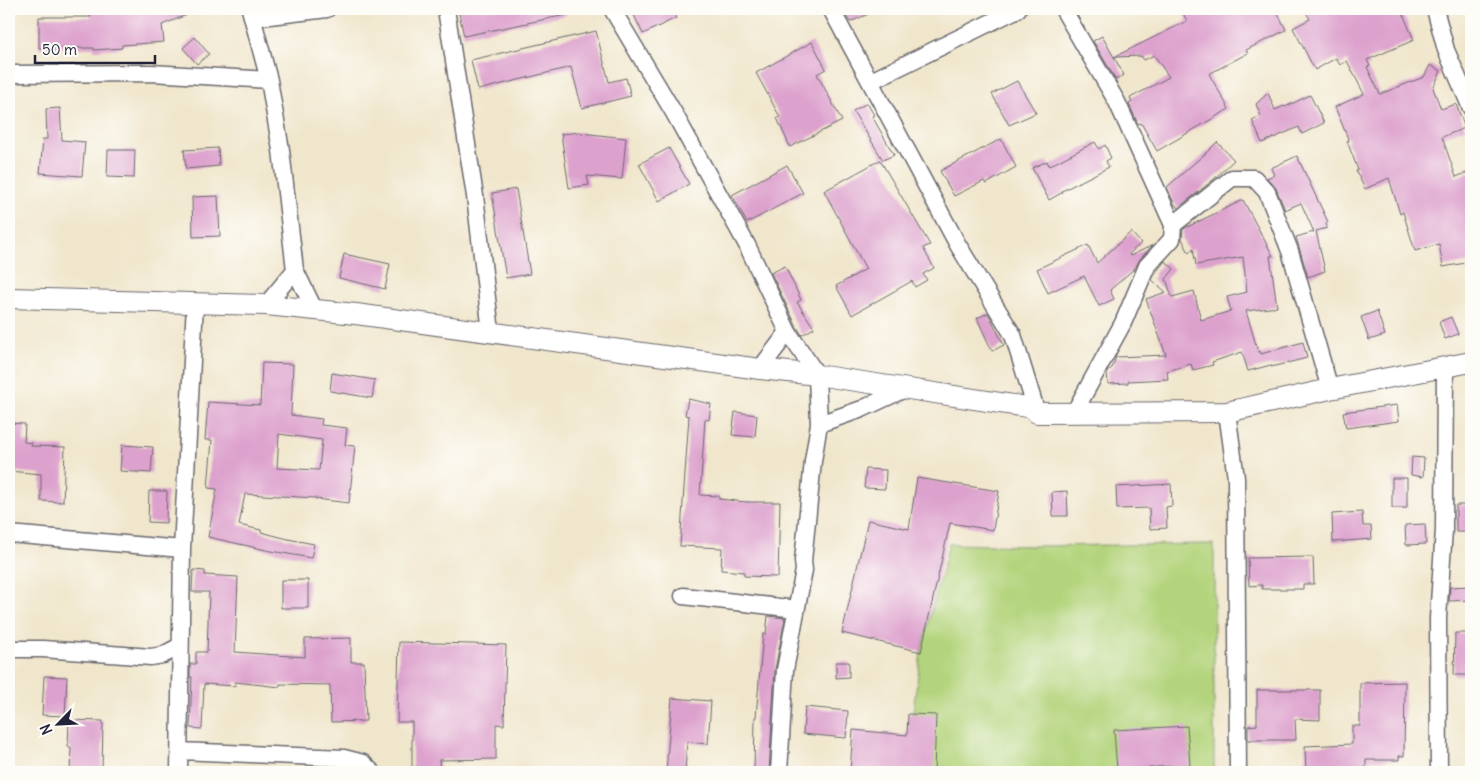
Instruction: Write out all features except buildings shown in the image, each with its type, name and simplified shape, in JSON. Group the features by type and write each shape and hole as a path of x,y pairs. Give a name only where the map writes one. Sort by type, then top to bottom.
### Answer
{"main road":[{"path":"9,298 266,305 356,314 760,369 817,375 1032,408 1037,413 1227,412 1330,389 1471,362"}],"street":[{"path":"315,311 296,270 281,150 269,80 252,14 327,9"},
{"path":"446,9 475,196 491,332"},
{"path":"612,9 674,113 734,222 788,332 817,375 819,424 809,494 803,561 804,570 785,670 779,772"},
{"path":"831,9 958,245 1013,335 1037,413"},
{"path":"871,81 1018,9"},
{"path":"1063,9 1117,102 1173,225 1172,239 1146,266 1123,322 1075,412"},
{"path":"1435,9 1446,50 1471,108"},
{"path":"9,74 151,73 269,80"},
{"path":"1173,225 1232,178 1254,178 1267,192 1290,251 1330,389"},
{"path":"266,305 296,270"},
{"path":"179,772 182,549 195,304"},
{"path":"760,369 788,332"},
{"path":"1439,772 1438,618 1444,530 1445,367"},
{"path":"819,424 862,409 905,389"},
{"path":"1227,412 1236,478 1238,772"},
{"path":"9,534 182,549"},
{"path":"683,596 796,609"},
{"path":"9,649 43,649 151,657 163,655 180,646"},
{"path":"180,751 344,758 363,763 372,772"}],"green space":[{"path":"949,544 1030,546 1214,544 1214,772 905,772 921,652"}]}
